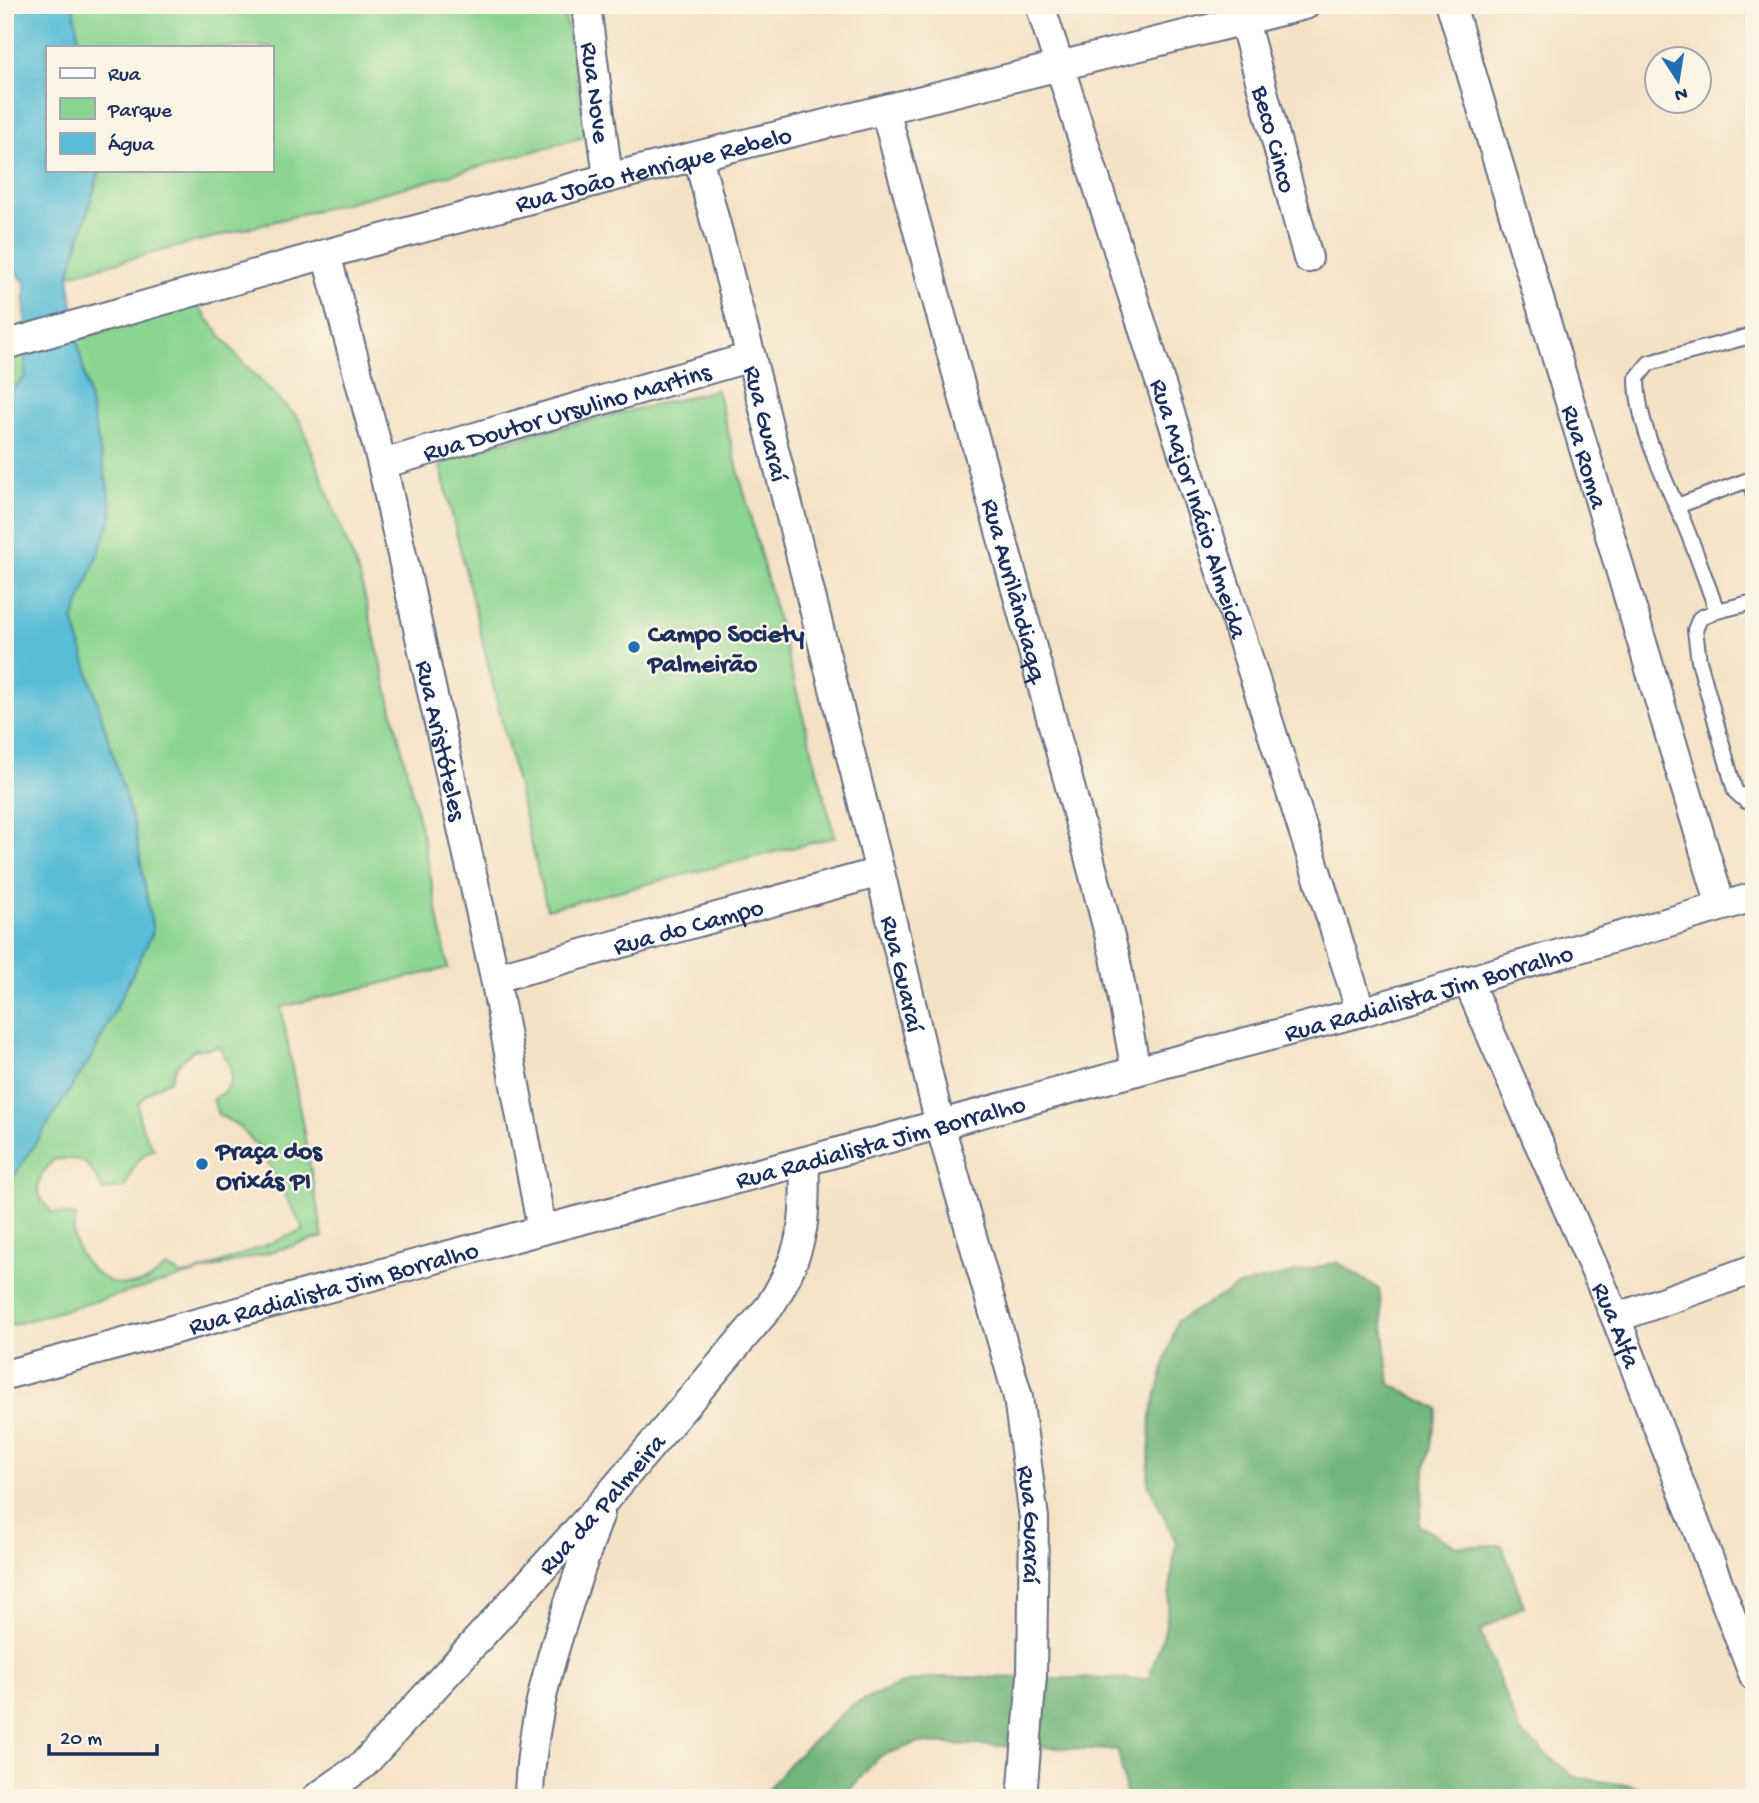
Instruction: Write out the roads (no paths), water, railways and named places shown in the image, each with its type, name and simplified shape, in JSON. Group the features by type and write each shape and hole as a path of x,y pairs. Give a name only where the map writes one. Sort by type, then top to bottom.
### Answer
{"street":[{"name":"Rua Nove","path":"586,5 608,178"},
{"name":"Rua Major Inácio Almeida","path":"1040,5 1361,1012"},
{"name":"Rua João Henrique Rebelo","path":"8,344 608,178 1304,5"},
{"name":"Rua Roma","path":"1451,5 1721,906"},
{"name":"Beco Cinco","path":"1244,21 1308,258"},
{"name":"Rua Aurilândiaqq","path":"885,110 1087,849 1115,957 1136,1071"},
{"name":"Rua Guaraí","path":"698,157 751,357 940,1125 1018,1397 1034,1518 1032,1675 1023,1793"},
{"name":"Rua Aristóteles","path":"326,254 383,464 495,978 542,1230"},
{"name":"Rua Doutor Ursulino Martins","path":"383,464 751,357"},
{"name":"Rua do Campo","path":"495,978 880,873"},
{"name":"Rua Radialista Jim Borralho","path":"5,1375 1361,1012 1754,897"},
{"name":"Rua Alfa","path":"1467,980 1616,1318 1754,1676"},
{"name":"Rua da Palmeira","path":"316,1798 363,1766 604,1501 770,1306 790,1269 802,1227 806,1161"},
{"path":"1616,1318 1754,1269"},
{"path":"529,1798 532,1747 543,1692 567,1607 604,1501"}],"lane":[{"path":"1717,611 1677,506 1667,488 1642,416 1637,378 1649,363 1754,335"},
{"path":"1677,506 1752,479 1754,495"},
{"path":"1754,602 1700,618 1695,630 1699,661 1735,791 1746,801 1754,802"}],"water":[{"path":"5,5 73,5 80,46 46,46 46,172 99,172 69,275 77,339 113,514 73,620 135,829 153,932 94,1053 5,1190 5,396 25,377 25,282 5,260"}],"place":[{"name":"Campo Society Palmeirão","path":"634,647"},
{"name":"Praça dos Orixás PI","path":"202,1164"}]}
